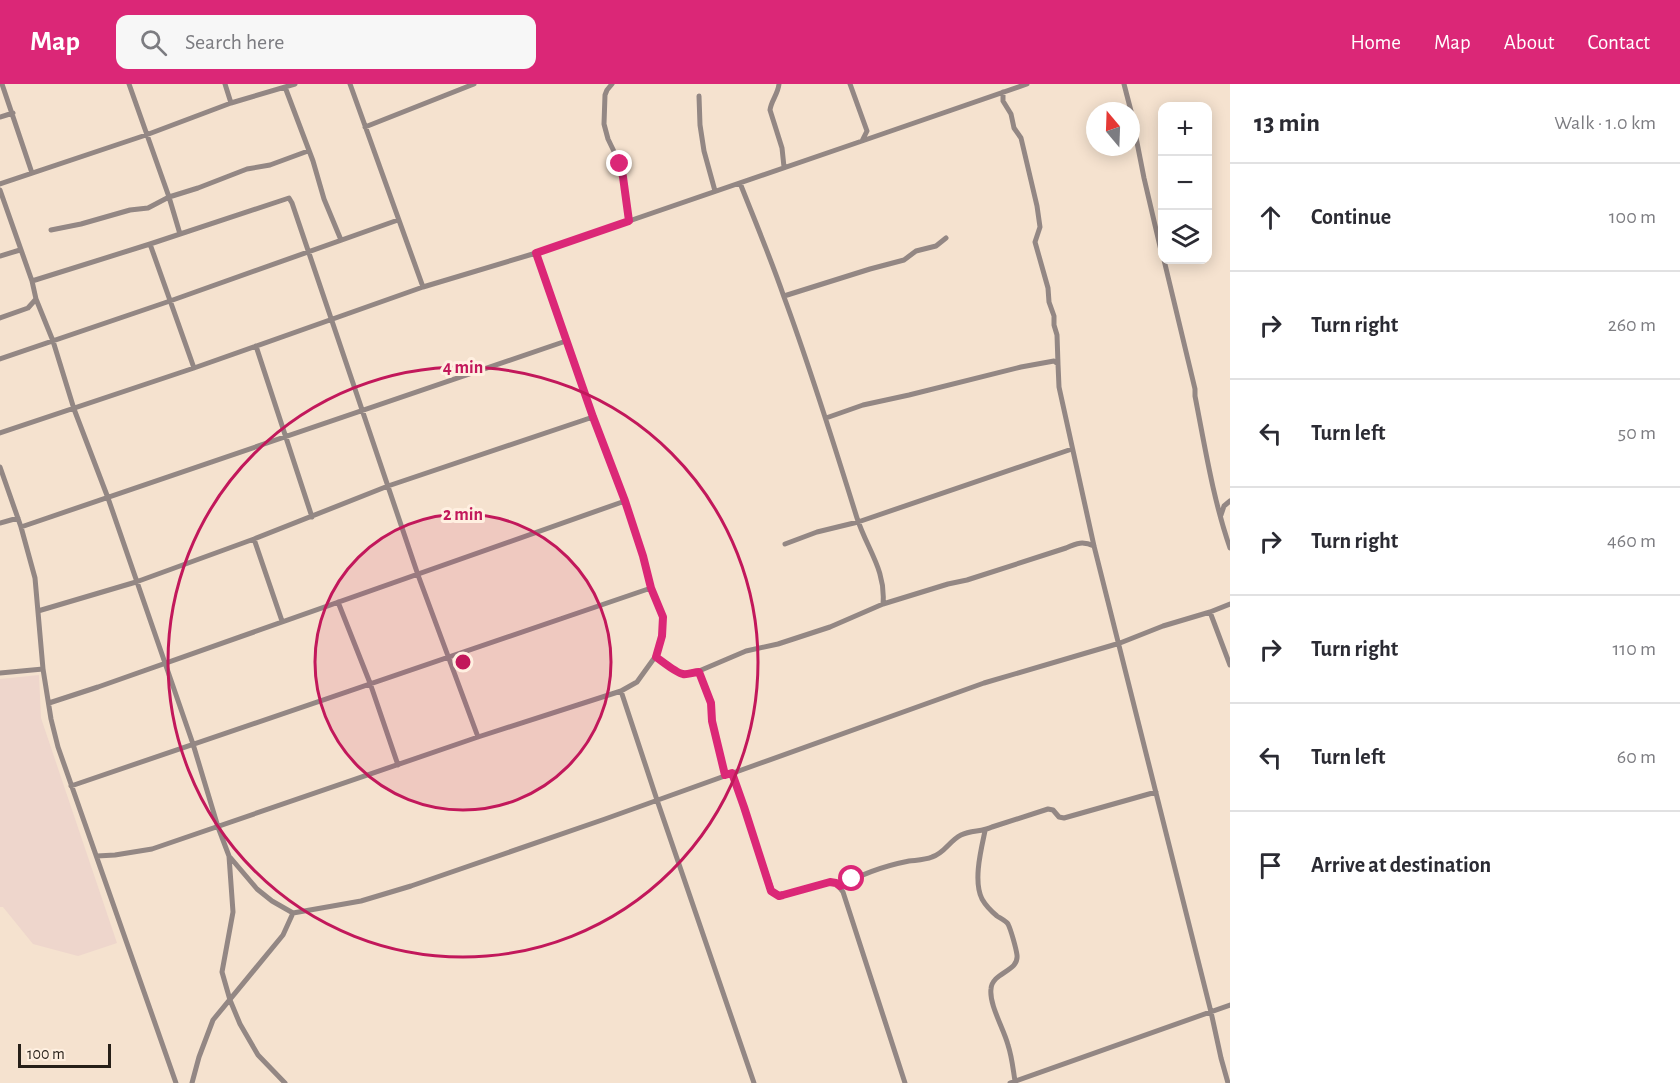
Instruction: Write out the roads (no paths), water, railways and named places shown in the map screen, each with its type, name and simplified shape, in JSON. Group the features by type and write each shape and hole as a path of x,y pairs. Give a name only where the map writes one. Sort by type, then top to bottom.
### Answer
{"street":[{"path":"2,84 32,173"},
{"path":"129,84 180,234"},
{"path":"225,84 231,103"},
{"path":"285,1083 258,1055 240,1024 230,1000 222,972 233,912 229,856 108,498 36,299 0,184 146,135 231,103 295,84"},
{"path":"350,84 423,287"},
{"path":"365,128 474,84"},
{"path":"612,84 605,95 604,124 608,139 620,164 629,221"},
{"path":"779,84 770,110 784,156 784,167"},
{"path":"850,84 867,131 862,141"},
{"path":"0,433 194,368 423,287 536,253 1027,84"},
{"path":"1124,84 1129,102"},
{"path":"285,87 313,161 324,199 341,240"},
{"path":"1003,92 1014,128 1021,138 1037,206 1041,227 1035,242 1054,316 1059,387 1094,546 1228,1083"},
{"path":"699,96 704,151 715,191"},
{"path":"0,117 12,112"},
{"path":"51,230 130,210 148,208 169,197 247,169 270,165 308,151"},
{"path":"1140,156 1158,238"},
{"path":"740,183 784,296 826,418 858,522 882,580 883,604"},
{"path":"32,281 289,198 418,575 478,737"},
{"path":"0,359 399,220"},
{"path":"784,296 870,268 904,260 916,251 936,246 946,238"},
{"path":"150,244 194,368"},
{"path":"0,256 20,250"},
{"path":"97,856 152,849 478,737 621,691 637,682 656,657 662,636 663,617 651,588 625,501 536,253"},
{"path":"1165,264 1195,389 1220,520 1230,548"},
{"path":"0,318 28,308 36,299"},
{"path":"21,527 566,341"},
{"path":"256,346 312,517"},
{"path":"826,418 863,405 1021,367 1054,361 1058,364"},
{"path":"38,611 136,582 255,539 388,486 593,417"},
{"path":"785,544 817,532 858,522 1072,449"},
{"path":"0,466 21,527 35,578 43,669 58,747 176,1083"},
{"path":"49,703 625,501"},
{"path":"1220,520 1224,506 1230,501"},
{"path":"0,523 18,518"},
{"path":"255,539 282,621"},
{"path":"656,657 683,674 699,672 746,651 778,644 830,627 883,604 967,580 1077,543 1086,542 1094,546"},
{"path":"71,786 651,588"},
{"path":"338,602 370,683 398,765"},
{"path":"229,856 257,889 293,913 361,902 984,684 1120,643 1230,604"},
{"path":"1210,612 1230,666"},
{"path":"0,673 43,669"},
{"path":"699,672 711,703 712,721 728,774 773,893 779,896 830,882 840,886 904,1083"},
{"path":"621,691 754,1083"},
{"path":"840,886 875,869 934,857 943,853 961,835 985,831 1048,809 1053,810 1059,818 1064,818 1156,792"},
{"path":"985,831 981,849 979,892 989,909 1008,924 1017,961 1014,966 992,982 990,991 1008,1045 1012,1082 1230,1005"},
{"path":"192,1083 213,1020 283,935 293,913"}]}
